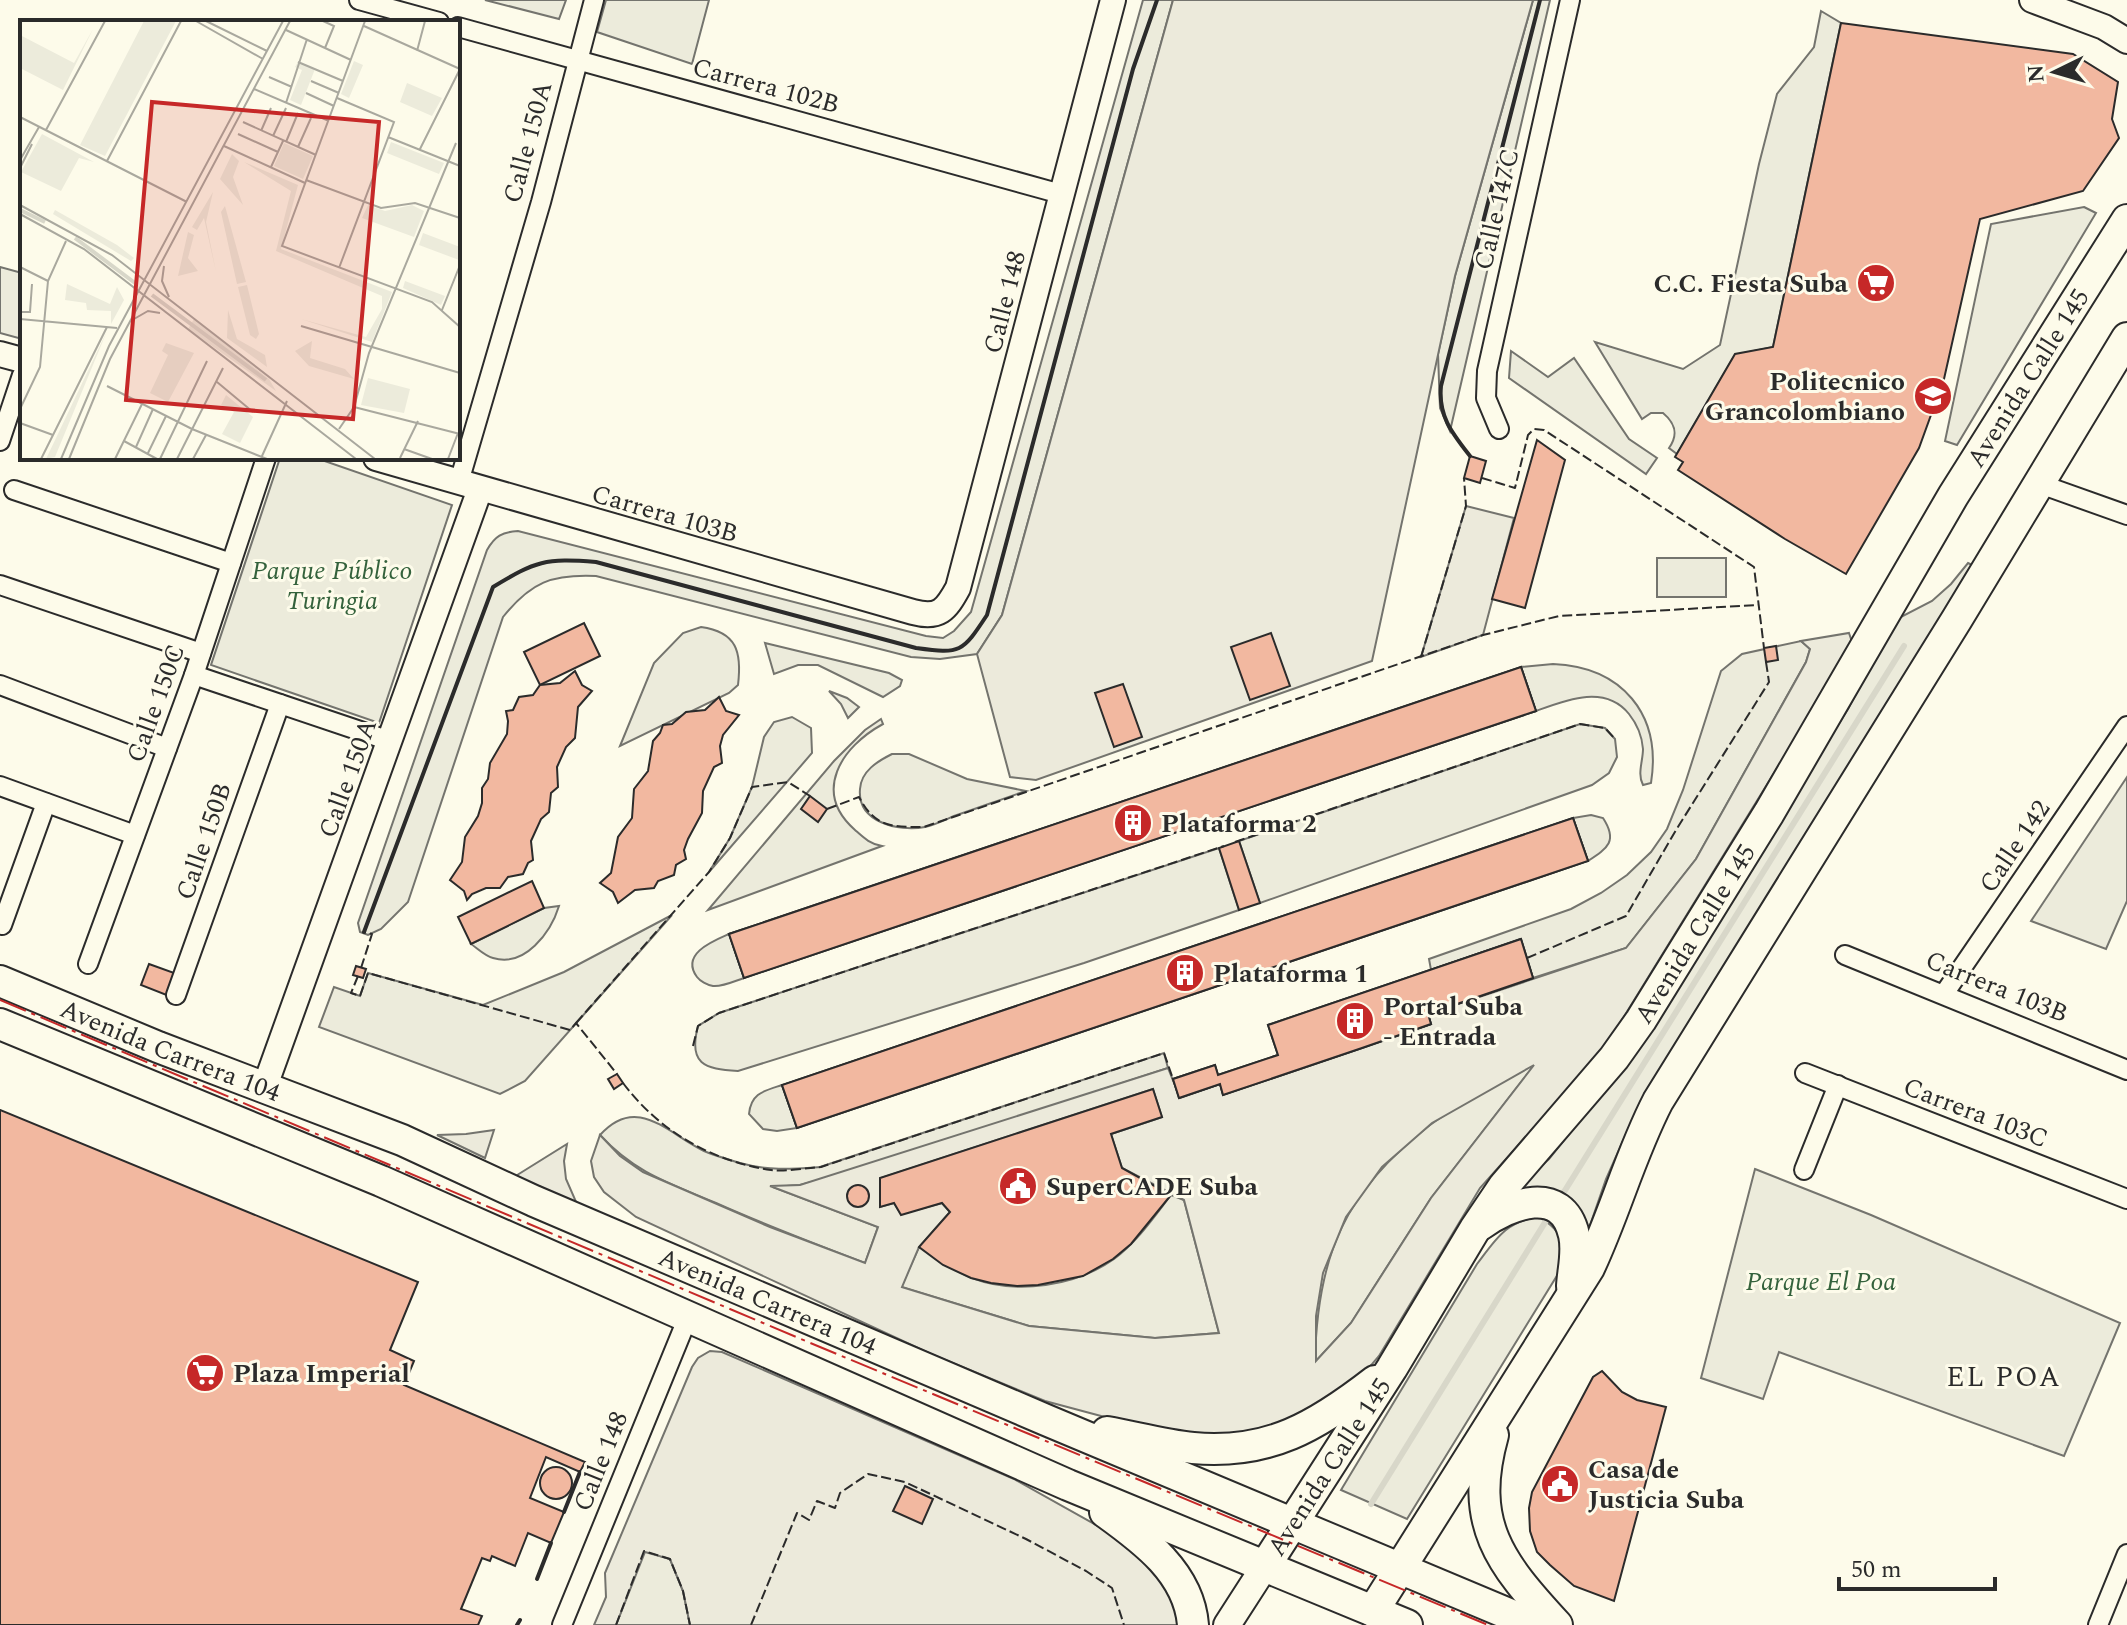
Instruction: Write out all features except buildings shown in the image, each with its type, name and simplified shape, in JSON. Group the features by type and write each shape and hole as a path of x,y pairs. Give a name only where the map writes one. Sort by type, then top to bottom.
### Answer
{"main road":[{"name":"Avenida Calle 145","path":"1227,1625 1392,1368 1504,1186 1614,1058 1641,1020 1769,813 1953,496 2127,220"},
{"path":"1369,1618 1499,1413 1603,1240 1643,1131 1658,1101 2127,338"},
{"name":"Avenida Carrera 104","path":"0,981 158,1047 402,1140 534,1201 1535,1625"},
{"name":"Avenida Carrera 104","path":"0,1024 381,1181 1068,1485 1265,1566 1369,1618 1407,1625"},
{"path":"381,1181 403,1181 416,1171 416,1159 402,1140"},
{"path":"1475,1229 1507,1208 1533,1202 1556,1208 1569,1221 1575,1244 1571,1296"},
{"path":"1046,1420 1190,1448 1246,1448 1267,1444 1310,1427 1392,1368"},
{"path":"1499,1413 1486,1469 1487,1522 1497,1549 1515,1578 1557,1625"},
{"path":"1068,1485 1146,1543 1166,1562 1186,1596 1193,1625"}],"street":[{"path":"359,0 432,20"},
{"name":"Calle 150A","path":"265,1086 390,741 470,486 594,0"},
{"name":"Calle 148","path":"940,612 958,588 1113,0"},
{"name":"Calle 147C","path":"1499,429 1486,398 1487,371 1570,0"},
{"path":"2035,0 2104,27 2127,41"},
{"name":"Carrera 102B","path":"460,28 1061,194"},
{"path":"0,354 20,359"},
{"path":"0,441 20,381"},
{"name":"Calle 150C","path":"88,964 194,675 265,460"},
{"name":"Carrera 103B","path":"383,460 927,616 940,612"},
{"path":"2040,484 2127,515"},
{"path":"14,490 231,563"},
{"path":"0,585 201,653"},
{"path":"194,675 390,741"},
{"path":"0,685 167,748"},
{"name":"Calle 150B","path":"176,995 280,704"},
{"name":"Calle 142","path":"1944,994 2127,726"},
{"path":"0,786 135,835"},
{"path":"2,925 46,803"},
{"name":"Carrera 103B","path":"1845,955 2127,1070"},
{"name":"Carrera 103C","path":"1805,1073 2127,1199"},
{"path":"1804,1170 1838,1085"},
{"name":"Calle 148","path":"562,1625 688,1317"},
{"path":"2098,1625 2127,1554"}],"green space":[{"path":"485,0 566,0 559,19"},
{"path":"606,0 709,0 692,64 597,32"},
{"path":"1143,0 1173,0 1002,615 977,654 940,659 911,657 596,576 567,577 544,583 523,596 503,617 408,902 381,929 368,935 360,932 358,923 487,550 500,536 518,531 926,636 943,638 971,612"},
{"path":"1533,0 1550,0 1450,431 1440,408 1438,354 1455,276"},
{"path":"1821,11 1841,23 1773,347 1735,355 1677,454 1669,448 1675,433 1670,421 1663,413 1651,413 1642,419 1595,342 1683,369 1720,345 1777,94 1814,47"},
{"path":"2084,207 2096,213 1957,445 1945,441 1991,224"},
{"path":"0,267 20,272 20,338 0,333"},
{"path":"1511,351 1548,377 1574,358 1629,439 1657,458 1646,474 1509,378"},
{"name":"Parque Público Turingia","path":"279,460 322,460 452,505 379,723 211,665"},
{"path":"1657,558 1726,558 1726,597 1657,597"},
{"path":"1968,563 1976,567 1630,1125 1606,1179 1588,1231 1514,1190 1549,1159 1629,1059 1848,709 1895,620 1932,601"},
{"path":"701,627 730,639 738,653 738,685 729,693 620,746 654,663 683,633"},
{"path":"1801,641 1810,649 1806,662 1696,859 1626,948 1533,978 1520,939 1431,970 1429,959 1571,909 1627,875 1651,852 1667,829 1683,790 1721,671 1742,654"},
{"path":"765,643 889,673 902,680 900,686 883,697 818,665 798,665 774,674"},
{"path":"1553,664 1599,674 1632,699 1643,716 1650,736 1653,758 1651,783 1643,785 1641,781 1643,749 1639,730 1619,705 1609,699 1585,697 1536,711 1521,667"},
{"path":"829,691 847,698 859,707 848,718"},
{"path":"792,717 811,728 812,753 709,872 730,838 752,787 764,737 774,722"},
{"path":"881,719 883,724 855,745 844,758 834,786 835,801 842,815 864,838 882,846 708,910 834,761 865,730"},
{"path":"1580,724 1605,728 1615,739 1617,757 1609,773 1592,785 1260,903 1239,841"},
{"path":"892,754 909,754 967,779 1026,791 929,826 892,826 872,817 865,810 860,789 867,772"},
{"path":"2127,777 2127,901 2106,949 2031,921"},
{"path":"1591,815 1603,818 1610,838 1605,848 1588,861 1573,818"},
{"path":"1219,848 1239,910 1084,963 738,1071 708,1066 697,1056 695,1039 698,1026 719,1013"},
{"path":"559,906 543,937 516,958 493,958 471,944 544,908"},
{"path":"672,915 525,1081 500,1094 319,1027 334,987 360,996 368,973 483,1005 564,972"},
{"path":"729,934 744,978 720,986 706,984 693,969 695,955"},
{"path":"1164,1053 1168,1068 853,1171 800,1185 773,1187 878,1227 865,1263 668,1183 626,1159 600,1135 614,1123 639,1117 665,1127 704,1151 750,1166 790,1169 820,1167"},
{"path":"1536,1063 1431,1198 1351,1323 1315,1362 1322,1289 1330,1257 1341,1228 1376,1175 1430,1125"},
{"path":"782,1085 797,1128 777,1131 763,1129 749,1114 752,1101 760,1094"},
{"name":"Parque El Poa","path":"1755,1169 1871,1215 2120,1323 2064,1456 1779,1352 1763,1399 1701,1378"},
{"path":"1171,1195 1184,1200 1219,1333 1155,1338 1029,1326 901,1287 919,1247 965,1275 989,1283 1027,1287 1082,1276 1122,1252 1145,1229"},
{"path":"1539,1217 1554,1229 1562,1241 1558,1274 1407,1519 1341,1490 1477,1264 1496,1239 1510,1227"},
{"path":"644,1551 670,1559 683,1591 690,1625 616,1625"}],"shaded area":[{"path":"1173,0 1533,0 1455,276 1372,661 1036,780 1010,777 977,654 1002,615"},
{"path":"1466,506 1514,518 1483,635 1421,657"},
{"path":"1849,633 1853,645 1604,1049 1480,1188 1379,1356 1357,1382 1297,1423 1221,1441 1116,1420 1045,1401 931,1354 636,1217 604,1192 594,1177 591,1161 600,1135 620,1156 643,1172 770,1227 865,1263 878,1227 770,1186 800,1185 1168,1068 1180,1098 1220,1084 1223,1094 1431,1024 1428,1014 1626,948 1696,859 1806,662 1810,649 1801,641","holes":["1534,1065 1431,1198 1351,1323 1316,1361 1316,1316 1323,1273 1346,1217 1382,1167 1432,1123","1153,1089 1162,1117 1111,1134 1122,1168 1184,1200 1219,1333 1155,1338 1029,1326 902,1287 919,1247 950,1212 942,1203 901,1214 894,1203 880,1207 881,1178"]},
{"path":"494,1130 485,1158 437,1135 466,1134"},
{"path":"567,1144 564,1161 566,1179 577,1204 514,1177"},
{"path":"710,1351 722,1352 1014,1479 1130,1544 1159,1567 1183,1625 690,1625 683,1591 670,1559 645,1552 616,1625 594,1625 606,1597 605,1573 692,1367 698,1358"}],"waterway":[{"path":"1559,1200 1904,646"},
{"path":"1371,1504 1549,1216"}],"fence":[{"path":"1482,478 1515,488 1528,435 1534,429 1544,430 1754,567 1764,648"},
{"path":"1421,657 1466,506 1464,478"},
{"path":"827,809 859,797 872,815 886,824 924,827 1483,635 1559,616 1759,605"},
{"path":"1527,958 1626,916 1769,682 1766,662"},
{"path":"1235,842 1580,724 1605,728 1615,739"},
{"path":"576,1023 709,872 730,838 752,787 788,782 810,796"},
{"path":"693,1046 698,1026 719,1013 1224,846"},
{"path":"361,968 372,934 364,932"},
{"path":"358,976 351,993 360,996 368,973 570,1030 576,1023 617,1074"},
{"path":"623,1083 653,1116 688,1141 749,1166 783,1171 821,1167 1164,1053 1173,1079"},
{"path":"751,1625 797,1513 809,1520 817,1501 835,1508 840,1493 868,1474 905,1482 1086,1571 1112,1588 1124,1625"},
{"path":"616,1625 644,1551 670,1559 683,1591 690,1625"}],"wall":[{"path":"364,932 493,587 520,572 552,561 596,562 916,648 952,650 972,637 987,615 1133,69 1157,0"},
{"path":"1470,456 1444,415 1441,386 1540,0"},
{"path":"564,1512 580,1472"},
{"path":"537,1579 551,1543"},
{"path":"517,1625 520,1620"}],"power":[{"path":"0,1000 808,1342 1488,1625"}],"place":[{"name":"C.C. Fiesta Suba","path":"1876,283"},
{"name":"Politecnico Grancolombiano","path":"1933,396"},
{"name":"Plataforma 2","path":"1133,823"},
{"name":"Plataforma 1","path":"1185,973"},
{"name":"Portal Suba - Entrada","path":"1355,1021"},
{"name":"SuperCADE Suba","path":"1018,1186"},
{"name":"Plaza Imperial","path":"205,1373"},
{"name":"Casa de Justicia Suba","path":"1560,1484"}],"district":[{"name":"EL POA","path":"2004,1376"}]}
